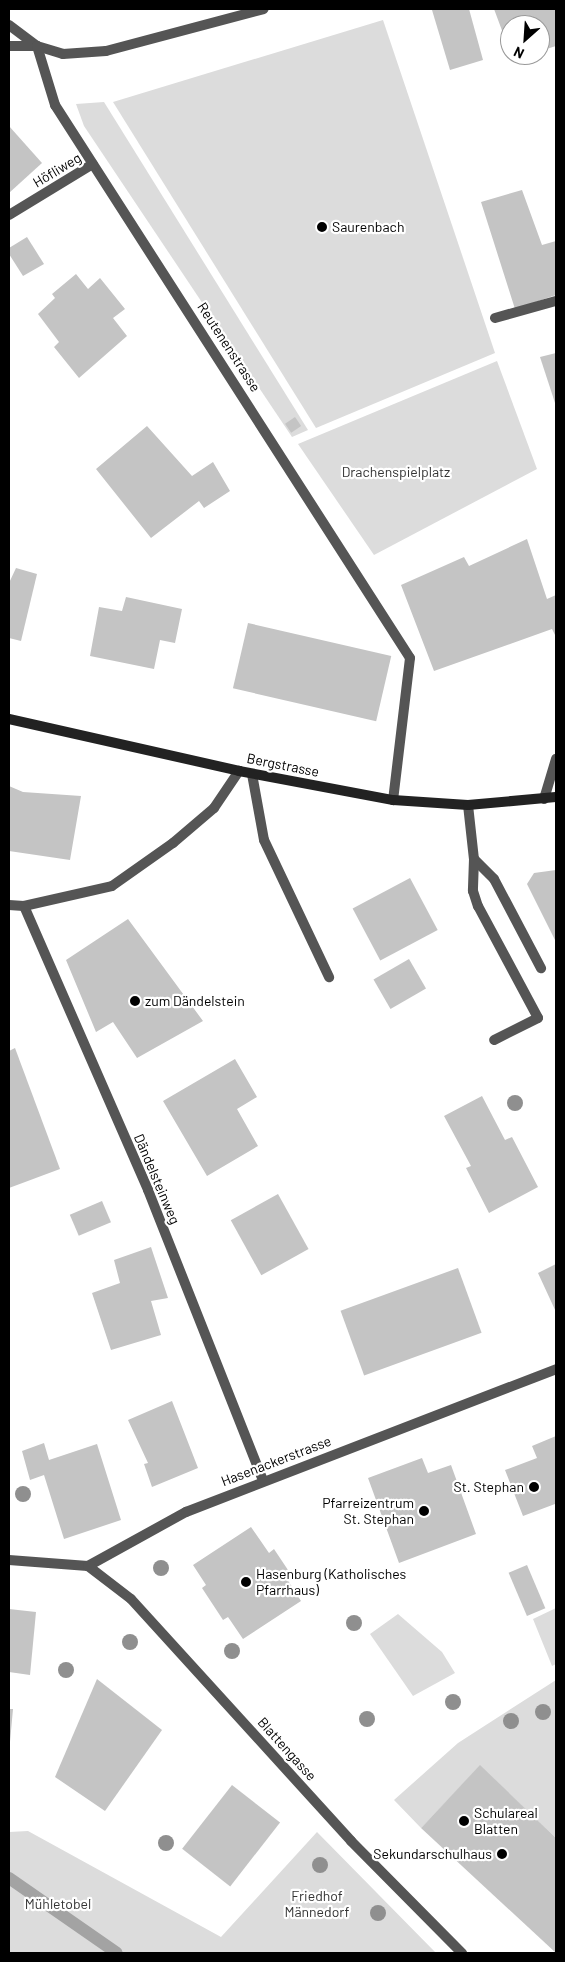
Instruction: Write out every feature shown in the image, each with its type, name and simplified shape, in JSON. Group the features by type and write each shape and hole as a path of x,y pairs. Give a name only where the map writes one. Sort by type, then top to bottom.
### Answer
{"street":[{"path":"9,46 37,46 63,54 106,51 264,9"},
{"path":"9,25 37,46"},
{"name":"Reutenenstrasse","path":"37,46 55,105 410,658 393,800"},
{"name":"Höfliweg","path":"9,215 93,164"},
{"path":"495,318 556,301"},
{"name":"Bergstrasse","path":"9,719 252,774 393,800 468,805 556,797"},
{"path":"544,799 556,759"},
{"path":"9,905 24,906 112,886 172,843 214,808 239,771"},
{"path":"252,774 264,840 329,977"},
{"path":"468,805 474,859 473,890 478,906 538,1018 494,1040"},
{"path":"474,859 494,879 541,968"},
{"name":"Dändelsteinweg","path":"24,906 148,1190 263,1480"},
{"name":"Hasenackerstrasse","path":"88,1566 186,1512 263,1480 556,1369"},
{"path":"9,1560 88,1566"},
{"name":"Blattengasse","path":"88,1566 131,1599 351,1841 462,1953"}],"green space":[{"name":"Saurenbach","path":"383,20 495,353 316,428 113,102"},
{"path":"104,102 308,430 292,437 84,126 76,104"},
{"name":"Drachenspielplatz","path":"497,361 537,469 374,555 298,444"},
{"path":"556,1608 556,1664 552,1666 533,1619"},
{"path":"398,1614 442,1652 455,1673 413,1696 370,1634"},
{"path":"556,1680 556,1838 480,1766 421,1828 394,1800 458,1743"},
{"path":"28,1831 221,1937 317,1832 436,1953 9,1953 9,1832"}],"building":[{"path":"469,9 483,60 450,70 432,10"},
{"path":"494,9 556,9 556,46 550,48 550,15 500,15 500,25"},
{"path":"9,126 42,163 9,193"},
{"path":"522,190 542,245 556,241 556,295 515,309 481,202"},
{"path":"27,237 44,264 23,276 9,254 9,248"},
{"path":"76,274 88,289 100,278 125,309 113,318 127,336 79,378 54,347 59,342 38,314 55,298 52,294"},
{"path":"556,353 556,406 540,357"},
{"path":"295,417 301,426 291,433 285,424"},
{"path":"147,426 192,476 213,462 230,491 204,508 199,501 151,538 96,469"},
{"path":"527,539 547,599 556,595 556,637 552,629 434,671 401,585 464,557 469,566"},
{"path":"16,568 37,574 21,641 9,638 9,583"},
{"path":"126,597 182,609 175,643 160,640 154,669 90,656 99,607 122,611"},
{"path":"248,623 391,656 376,721 233,688"},
{"path":"9,786 23,792 81,796 70,860 9,851"},
{"path":"556,870 556,942 527,884 534,873"},
{"path":"410,878 438,930 380,961 353,909"},
{"name":"zum Dändelstein","path":"128,919 203,1021 137,1058 113,1022 96,1032 66,960"},
{"path":"409,959 426,988 390,1009 373,980"},
{"path":"15,1048 60,1169 9,1188 9,1051"},
{"path":"235,1059 257,1097 237,1109 258,1146 207,1176 163,1101"},
{"path":"482,1096 505,1140 512,1137 538,1187 489,1213 466,1168 471,1166 444,1116"},
{"path":"278,1194 309,1249 261,1275 231,1220"},
{"path":"102,1201 111,1222 79,1236 70,1215"},
{"path":"151,1247 168,1298 151,1301 161,1335 111,1350 92,1293 120,1283 114,1260"},
{"path":"556,1264 556,1312 538,1273"},
{"path":"458,1268 482,1333 364,1376 341,1311"},
{"path":"172,1401 198,1468 152,1487 144,1464 148,1463 128,1420"},
{"name":"St. Stephan","path":"556,1436 556,1508 555,1504 523,1516 505,1470 537,1458 532,1446"},
{"path":"44,1443 49,1460 97,1444 121,1520 64,1539 44,1475 30,1480 22,1451"},
{"name":"Pfarreizentrum St. Stephan","path":"422,1458 428,1473 451,1465 476,1534 399,1563 368,1478"},
{"name":"Hasenburg (Katholisches Pfarrhaus)","path":"251,1527 269,1553 274,1549 292,1576 287,1579 301,1601 243,1639 228,1617 223,1620 202,1588 206,1585 193,1565"},
{"path":"527,1565 545,1608 527,1616 509,1573"},
{"path":"9,1609 36,1612 30,1675 9,1672"},
{"path":"97,1679 162,1730 105,1811 55,1777"},
{"path":"9,1709 13,1709 10,1742 9,1742"},
{"name":"Sekundarschulhaus","path":"480,1765 556,1838 556,1953 421,1828"},
{"path":"232,1785 280,1823 230,1886 182,1849"}],"waterway":[{"path":"9,1878 117,1953"}],"place":[{"name":"Saurenbach","path":"322,227"},
{"name":"zum Dändelstein","path":"135,1001"},
{"name":"St. Stephan","path":"534,1487"},
{"name":"Pfarreizentrum St. Stephan","path":"424,1511"},
{"name":"Hasenburg (Katholisches Pfarrhaus)","path":"246,1582"},
{"name":"Schulareal Blatten","path":"464,1821"},
{"name":"Sekundarschulhaus","path":"502,1854"}],"park label":[{"name":"Mühletobel","path":"58,1904"},
{"name":"Friedhof Männedorf","path":"317,1904"}]}
